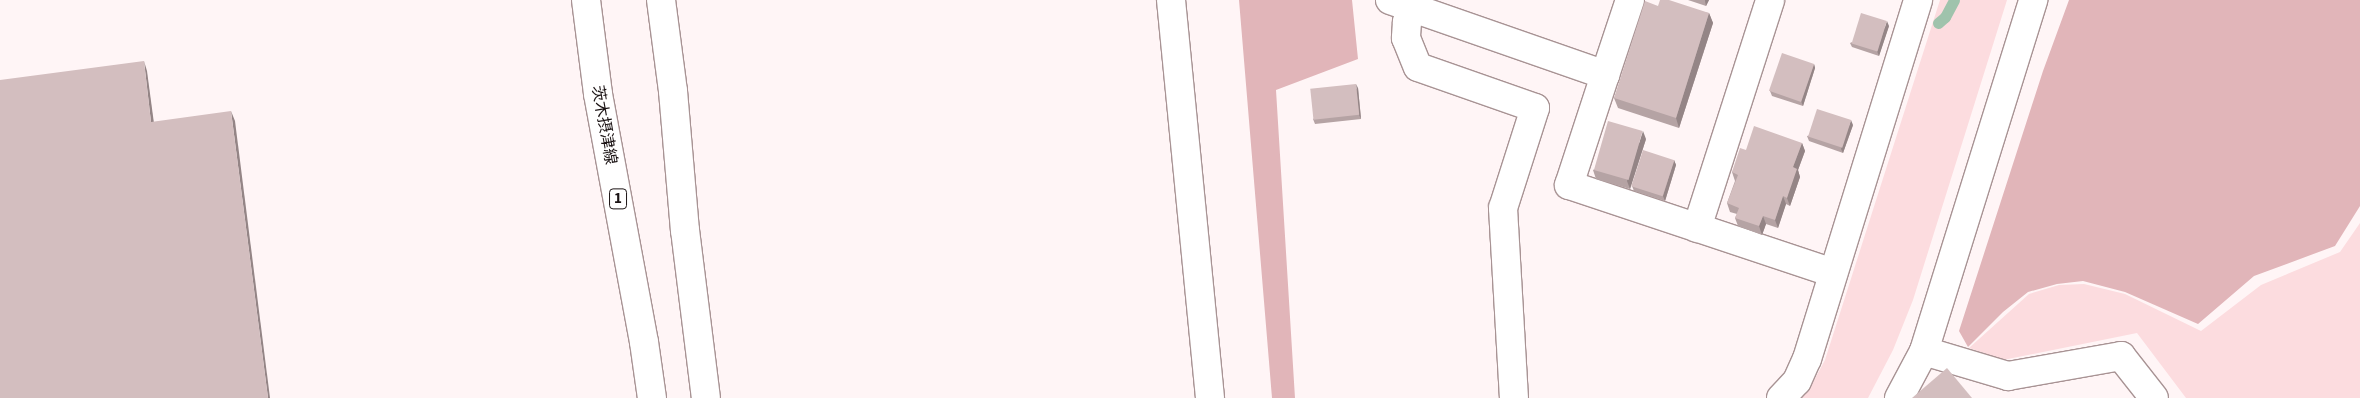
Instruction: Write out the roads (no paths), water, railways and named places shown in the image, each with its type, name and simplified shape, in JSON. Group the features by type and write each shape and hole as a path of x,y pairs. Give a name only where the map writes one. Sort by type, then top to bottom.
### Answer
{"street":[{"name":"茨木摂津線","path":"586,0 598,94 644,342 652,398"},
{"path":"660,0 673,91 684,230 706,398"},
{"path":"1171,0 1210,398"},
{"path":"1630,0 1569,186 1832,272"},
{"path":"1697,228 1770,0"},
{"path":"1781,398 1803,371 1832,272 1918,0"},
{"path":"1899,398 1924,351 2033,0"},
{"path":"1401,4 1605,75"},
{"path":"1401,4 1407,22 1406,38 1418,67 1535,108 1502,208 1514,398"},
{"path":"1924,351 2008,376 2121,356 2154,398"}],"waterway":[{"path":"1938,23 1945,17 1954,0"}]}
